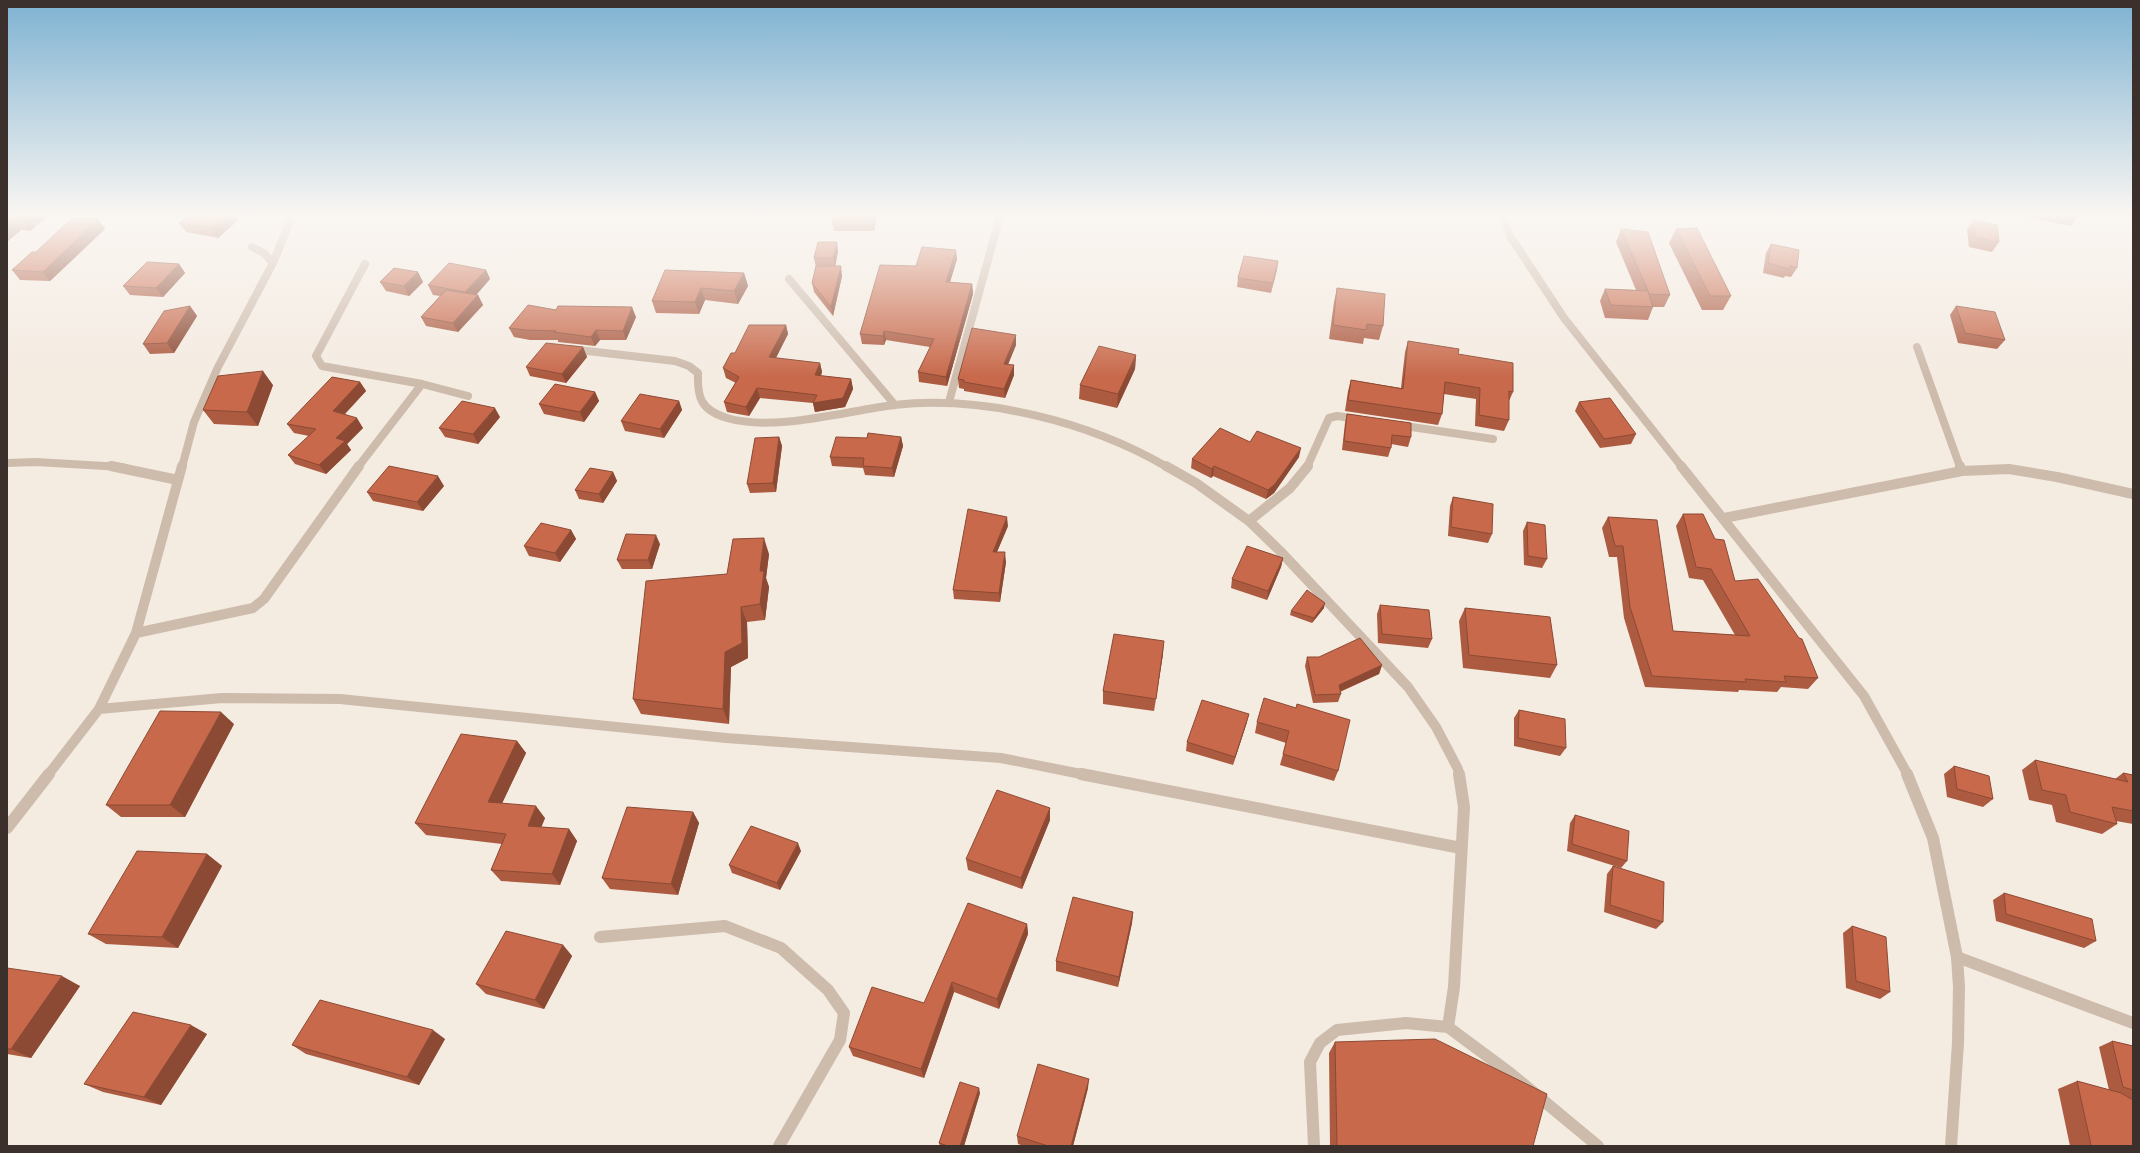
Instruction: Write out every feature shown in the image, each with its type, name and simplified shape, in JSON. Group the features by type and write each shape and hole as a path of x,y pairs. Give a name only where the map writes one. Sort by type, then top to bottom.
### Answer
{"street":[{"path":"7,828 99,709 136,633 194,422 218,367 269,270"},
{"path":"362,270 316,356 318,362 322,366 422,384 468,396"},
{"path":"949,402 966,345 983,270"},
{"path":"1532,270 1564,318 1864,696 1906,770 1933,838 1957,957 1959,987 1958,1043 1951,1146"},
{"path":"789,279 895,406"},
{"path":"1917,347 1962,471"},
{"path":"560,348 675,361 689,366 698,373 697,393 702,404 720,416 748,422 766,424 895,406 949,402 1029,414 1091,432 1149,456 1196,483 1249,521 1280,551 1408,687 1436,727 1458,769 1464,807 1454,987 1448,1027"},
{"path":"136,633 253,608 264,599 358,466 422,384"},
{"path":"1249,521 1290,488 1307,467 1329,418 1337,416 1368,420"},
{"path":"1392,424 1493,439"},
{"path":"7,463 36,462 120,466 178,480"},
{"path":"1724,518 1962,471 2009,470 2057,477 2133,494"},
{"path":"99,709 222,698 340,699 726,738 1001,758 1461,848"},
{"path":"600,937 725,926 781,948 828,990 844,1013 840,1040 779,1146"},
{"path":"1957,957 2133,1023"},
{"path":"1314,1146 1310,1062 1320,1043 1337,1030 1406,1023 1448,1027 1510,1073 1598,1146"}],"building":[{"path":"12,270 45,270 43,272"},
{"path":"139,270 173,270 156,288 123,286"},
{"path":"392,270 418,272 404,286 380,282"},
{"path":"443,270 486,270 465,292 428,285"},
{"path":"665,270 744,273 734,291 701,288 695,302 652,301"},
{"path":"815,270 840,270 831,307 812,283"},
{"path":"879,270 950,270 946,282 972,284 946,377 918,372 934,339 884,331 883,336 860,334"},
{"path":"1240,270 1276,270 1273,283 1238,278"},
{"path":"1639,270 1661,270 1670,295 1649,294"},
{"path":"1697,270 1718,270 1731,296 1710,296"},
{"path":"1337,288 1385,294 1383,326 1367,324 1366,330 1333,325"},
{"path":"1605,289 1648,291 1653,307 1611,305"},
{"path":"446,290 478,295 453,323 421,317"},
{"path":"528,305 556,310 558,306 632,307 623,331 596,330 591,337 554,332 556,331 509,328"},
{"path":"190,306 167,343 143,344 164,311"},
{"path":"1956,306 1995,312 2005,340 1965,333"},
{"path":"749,325 786,325 769,357 820,363 815,375 851,379 843,398 813,403 817,395 757,388 746,407 724,402 739,377 723,368 731,353 735,353"},
{"path":"972,328 1016,335 1004,364 1014,365 1004,389 964,382 964,380 958,379"},
{"path":"1408,341 1459,349 1458,354 1513,363 1513,392 1509,391 1509,420 1479,415 1480,388 1445,382 1442,414 1348,400 1351,380 1403,389"},
{"path":"546,343 583,347 562,374 526,367"},
{"path":"1099,346 1136,355 1118,394 1080,385"},
{"path":"263,371 247,412 203,410 218,376"},
{"path":"332,377 360,382 333,411 357,418 336,438 345,441 319,465 288,455 316,429 287,424"},
{"path":"555,384 595,392 580,412 539,404"},
{"path":"640,394 679,401 660,429 621,421"},
{"path":"1610,398 1636,434 1604,439 1579,402"},
{"path":"462,401 495,408 473,434 439,428"},
{"path":"1347,414 1411,423 1411,437 1392,435 1391,448 1344,441"},
{"path":"1220,428 1250,442 1257,431 1301,448 1275,484 1268,490 1214,466 1212,469 1192,459"},
{"path":"868,433 901,437 892,468 863,466 864,458 830,457 836,437 867,438"},
{"path":"779,437 773,483 747,484 755,438"},
{"path":"389,466 438,476 417,502 367,492"},
{"path":"590,468 613,472 599,494 575,490"},
{"path":"1453,497 1493,504 1492,534 1451,527"},
{"path":"968,509 1007,517 993,552 1005,552 999,593 953,590"},
{"path":"1683,514 1703,514 1715,539 1724,540 1735,581 1758,579 1799,638 1802,639 1818,678 1784,676 1786,682 1745,679 1746,682 1652,676 1630,607 1623,546 1615,546 1608,517 1657,520 1673,631 1750,636 1711,569 1696,567"},
{"path":"1527,522 1545,525 1547,559 1528,556"},
{"path":"541,523 571,530 555,553 524,546"},
{"path":"626,534 656,535 648,560 617,560"},
{"path":"764,538 760,571 764,571 760,604 741,607 742,643 725,652 723,709 633,699 646,581 727,574 733,539"},
{"path":"1247,546 1283,558 1268,591 1232,579"},
{"path":"1307,590 1325,603 1314,618 1291,611"},
{"path":"1380,605 1429,610 1432,639 1382,634"},
{"path":"1465,608 1550,617 1557,665 1469,655"},
{"path":"1114,634 1164,641 1156,699 1103,691"},
{"path":"1360,638 1382,665 1339,685 1341,694 1315,695 1307,657 1319,657"},
{"path":"1264,698 1296,708 1297,704 1350,720 1338,771 1283,754 1289,731 1257,722"},
{"path":"1202,700 1249,714 1235,757 1187,742"},
{"path":"1519,710 1565,719 1566,748 1518,738"},
{"path":"160,711 221,712 170,805 106,805"},
{"path":"461,734 517,741 488,802 536,806 528,826 569,829 552,874 491,870 506,834 415,823"},
{"path":"2035,760 2128,782 2123,773 2133,775 2133,811 2112,807 2117,824 2070,812 2066,795 2042,790"},
{"path":"1954,766 1989,776 1993,799 1957,789"},
{"path":"997,790 1050,808 1021,878 966,859"},
{"path":"627,807 693,812 671,884 602,878"},
{"path":"1575,815 1629,831 1627,861 1572,844"},
{"path":"751,826 798,843 777,883 729,865"},
{"path":"137,851 207,854 162,937 88,934"},
{"path":"1613,866 1664,882 1663,922 1610,905"},
{"path":"2004,893 2092,919 2096,941 2006,914"},
{"path":"1073,897 1133,912 1119,977 1056,961"},
{"path":"968,903 1027,924 997,999 952,982 921,1069 849,1047 872,987 924,1003"},
{"path":"1852,926 1886,937 1890,992 1856,981"},
{"path":"506,931 563,945 535,1000 476,984"},
{"path":"7,968 62,976 11,1049 7,1049"},
{"path":"320,1000 433,1030 407,1077 292,1045"},
{"path":"133,1012 191,1025 144,1097 84,1084"},
{"path":"1435,1039 1547,1094 1533,1146 1337,1146 1335,1042"},
{"path":"2112,1041 2133,1046 2133,1090 2123,1087"},
{"path":"1038,1064 1089,1079 1071,1146 1048,1146 1017,1136"},
{"path":"2077,1081 2121,1093 2133,1100 2133,1146 2091,1145"},
{"path":"960,1082 979,1088 960,1146 948,1146 939,1143"}]}
